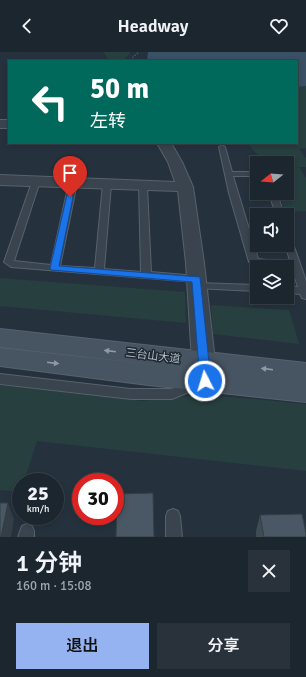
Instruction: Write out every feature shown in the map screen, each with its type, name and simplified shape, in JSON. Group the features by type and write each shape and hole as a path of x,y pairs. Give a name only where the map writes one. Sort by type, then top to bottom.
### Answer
{"main road":[{"name":"三台山大道","path":"0,338 204,371 306,391"},
{"name":"三台山大道","path":"6,359 204,371 306,373"}],"street":[{"path":"165,144 175,162 185,187 197,282 204,371"},
{"path":"1,181 185,187"}],"lane":[{"path":"222,147 228,174 254,262 296,266"},
{"path":"228,174 250,174"},
{"path":"36,181 9,262 14,265 146,275 250,287"},
{"path":"54,268 73,183"},
{"path":"99,272 107,184"},
{"path":"143,186 146,275"},
{"path":"292,252 305,292 294,291"},
{"path":"0,379 131,394 172,394 204,371"},
{"path":"173,516 174,537"}],"path":[{"path":"132,60 133,57 139,52"}],"green space":[{"path":"103,52 131,52 124,60 109,60"},
{"path":"306,86 306,148 299,149 306,158 306,167 299,167 306,178 306,211 294,212 294,208 284,208 281,200 294,200 294,156 261,156 253,150 250,144 298,144 298,87"},
{"path":"0,278 185,292 186,323 0,306"},
{"path":"211,305 289,310 299,344 213,334"},
{"path":"0,385 142,401 188,396 233,397 306,404 306,471 37,441 27,473 12,473 12,491 0,490"}],"water":[{"path":"148,52 306,52 306,86 298,87 298,60 147,60"}],"building":[{"path":"153,493 154,537 116,537 116,525 124,525 124,494"},
{"path":"0,503 8,503 1,537 0,537"},
{"path":"302,514 306,537 264,537 260,515"}],"route":[{"path":"70,197 54,268 196,279 205,381"}]}
